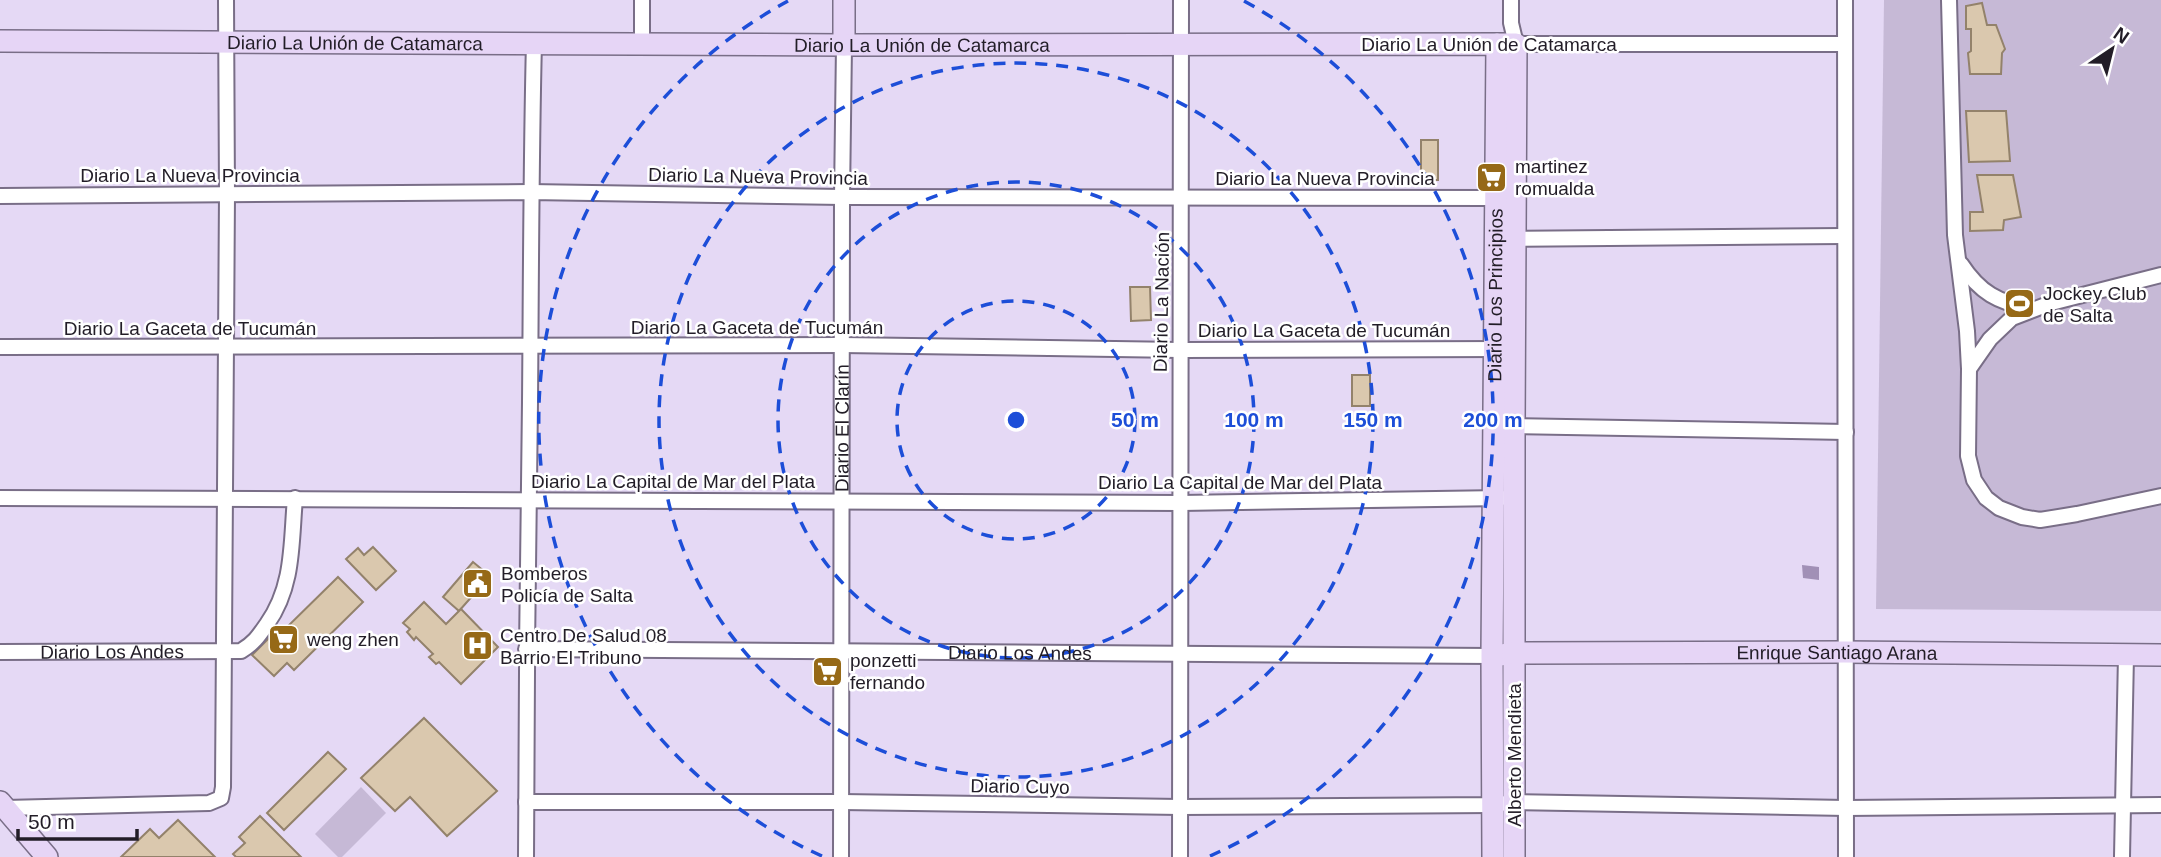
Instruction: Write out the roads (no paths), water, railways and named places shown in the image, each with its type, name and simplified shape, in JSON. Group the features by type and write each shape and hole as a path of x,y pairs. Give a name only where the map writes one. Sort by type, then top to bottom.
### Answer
{"street":[{"path":"2,805 209,803 221,798 227,194 226,0"},
{"path":"642,0 642,43"},
{"name":"Diario El Clarín","path":"841,857 844,0"},
{"name":"Diario La Nación","path":"1180,857 1181,0"},
{"name":"Diario Los Principios","path":"1492,656 1503,498 1506,44 1511,23 1511,0"},
{"path":"1845,0 1846,857"},
{"path":"1949,0 1955,235 1960,262 1969,369 1968,456 1974,480 1986,498 1999,509 2040,520 2161,496"},
{"name":"Diario La Unión de Catamarca","path":"0,41 844,45 1845,44"},
{"path":"526,857 530,192 534,42"},
{"name":"Diario La Nueva Provincia","path":"0,196 530,192 842,197 1505,198"},
{"path":"1505,239 1844,236"},
{"path":"1960,262 1971,279 1986,293 2031,309"},
{"path":"1969,369 1999,328 2012,318 2031,309 2161,275"},
{"name":"Diario La Gaceta de Tucumán","path":"0,347 842,345 1180,350 1505,349"},
{"name":"Diario Los Principios","path":"1505,349 1514,426 1503,498 1513,653"},
{"path":"1514,426 1846,432"},
{"name":"Diario La Capital de Mar del Plata","path":"0,498 1181,503 1503,498"},
{"name":"Diario Los Andes","path":"0,652 241,651 254,643 285,592 295,498"},
{"name":"Diario Los Andes","path":"526,649 1180,655 1492,656 1513,653"},
{"name":"Enrique Santiago Arana","path":"1513,653 2161,655"},
{"name":"Alberto Mendieta","path":"1493,857 1504,803 1513,653"},
{"path":"2122,857 2126,655"},
{"name":"Alberto Mendieta","path":"1492,656 1504,803 1514,857"},
{"name":"Diario Cuyo","path":"526,802 1180,807 1504,803 1846,808 2161,805"},
{"path":"2,805 47,857"}],"place":[{"name":"martinez romualda","path":"1492,177"},
{"name":"Jockey Club de Salta","path":"2020,304"},
{"name":"Bomberos Policía de Salta","path":"478,584"},
{"name":"weng zhen","path":"284,639"},
{"name":"Centro De Salud 08 Barrio El Tribuno","path":"477,646"},
{"name":"ponzetti fernando","path":"827,671"}]}
